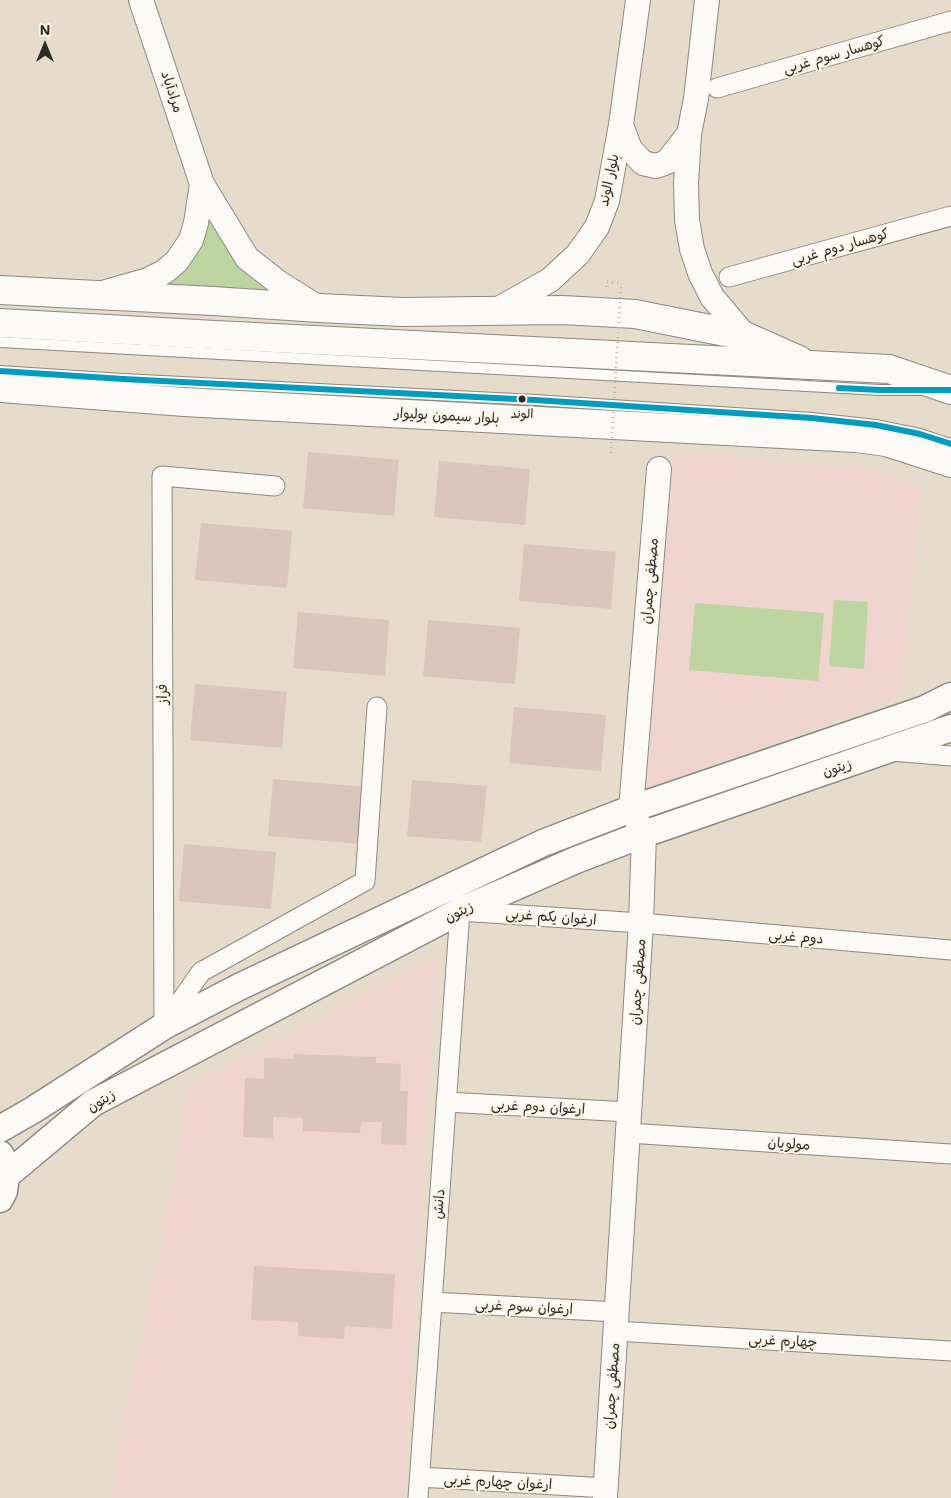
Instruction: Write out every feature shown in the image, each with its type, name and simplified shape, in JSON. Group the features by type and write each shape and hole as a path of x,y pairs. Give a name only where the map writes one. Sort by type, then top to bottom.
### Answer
{"main road":[{"path":"0,290 402,312 562,310 635,314 745,336 814,366"},
{"path":"0,323 889,370 949,390"},
{"name":"بلوار سیمون بولیوار","path":"0,388 184,402 856,438 886,442 951,463"},
{"name":"زیتون","path":"0,1129 164,1026 238,987 543,843 631,809 925,708 951,696"},
{"name":"زیتون","path":"2,1176 93,1103 460,911 576,860 644,834 889,751 951,728"}],"street":[{"name":"مرادآباد","path":"141,0 202,184"},
{"name":"بلوار الوند","path":"495,311 550,280 578,254 597,227 606,201 621,125 638,0"},
{"path":"707,0 696,99 689,134 686,183 687,220 692,249 700,273 712,297 745,336"},
{"name":"کوهسار سوم غربی","path":"716,88 951,22"},
{"path":"621,125 630,149 643,163 656,166 667,162 689,134"},
{"path":"93,295 148,280 164,272 177,260 191,240 196,223 202,184"},
{"path":"202,184 247,258 279,284 319,308"},
{"name":"کوهسار دوم غربی","path":"729,277 951,216"},
{"name":"مصطفی چمران","path":"605,1493 641,923 644,834 631,809 659,469"},
{"name":"فراز","path":"164,1026 162,476 275,486"},
{"path":"164,1026 200,972 365,880 377,706"},
{"path":"889,751 951,756"},
{"name":"ارغوان یکم غربی","path":"460,911 641,923"},
{"name":"دانش","path":"418,1498 460,911"},
{"name":"دوم غربی","path":"641,923 951,950"},
{"name":"ارغوان دوم غربی","path":"446,1102 629,1123"},
{"name":"مولویان","path":"629,1123 951,1154"},
{"name":"ارغوان سوم غربی","path":"432,1302 616,1321"},
{"name":"چهارم غربی","path":"616,1321 951,1350"},
{"name":"ارغوان چهارم غربی","path":"420,1477 605,1493"}],"lane":[{"path":"0,342 880,390 949,390"},
{"path":"0,371 123,380 525,399 812,418 876,425 920,434 951,444"}],"path":[{"path":"607,282 621,283 612,453"}],"shaded area":[{"path":"674,452 866,470 921,487 901,696 646,789"},
{"path":"437,958 417,1259 404,1498 112,1498 124,1417 162,1243 190,1084"}],"green space":[{"path":"210,218 275,293 154,289 181,272 196,254"},
{"path":"834,600 868,602 864,669 829,666"},
{"path":"695,603 824,613 818,681 689,670"}],"building":[{"path":"308,452 399,460 394,516 303,508"},
{"path":"439,461 530,469 525,525 434,517"},
{"path":"201,523 292,531 287,588 195,580"},
{"path":"524,544 616,552 611,609 519,601"},
{"path":"298,612 389,620 385,676 293,668"},
{"path":"428,620 520,628 515,684 423,676"},
{"path":"195,684 287,692 282,748 190,740"},
{"path":"514,707 606,715 601,771 509,763"},
{"path":"273,779 365,787 359,844 268,836"},
{"path":"412,780 487,786 481,842 407,836"},
{"path":"184,844 276,852 271,909 179,901"},
{"path":"293,1054 376,1057 376,1063 401,1064 400,1091 408,1091 406,1145 381,1144 382,1122 361,1122 360,1133 303,1131 303,1118 273,1117 273,1138 243,1137 245,1078 264,1079 264,1058 293,1059"},
{"path":"254,1266 395,1274 392,1329 345,1326 344,1339 298,1336 298,1322 251,1320"}],"transit line":[{"path":"0,371 535,400 812,418 876,425 920,434 951,444"},
{"path":"839,388 951,390"}],"place":[{"name":"الوند","path":"522,399"}]}
